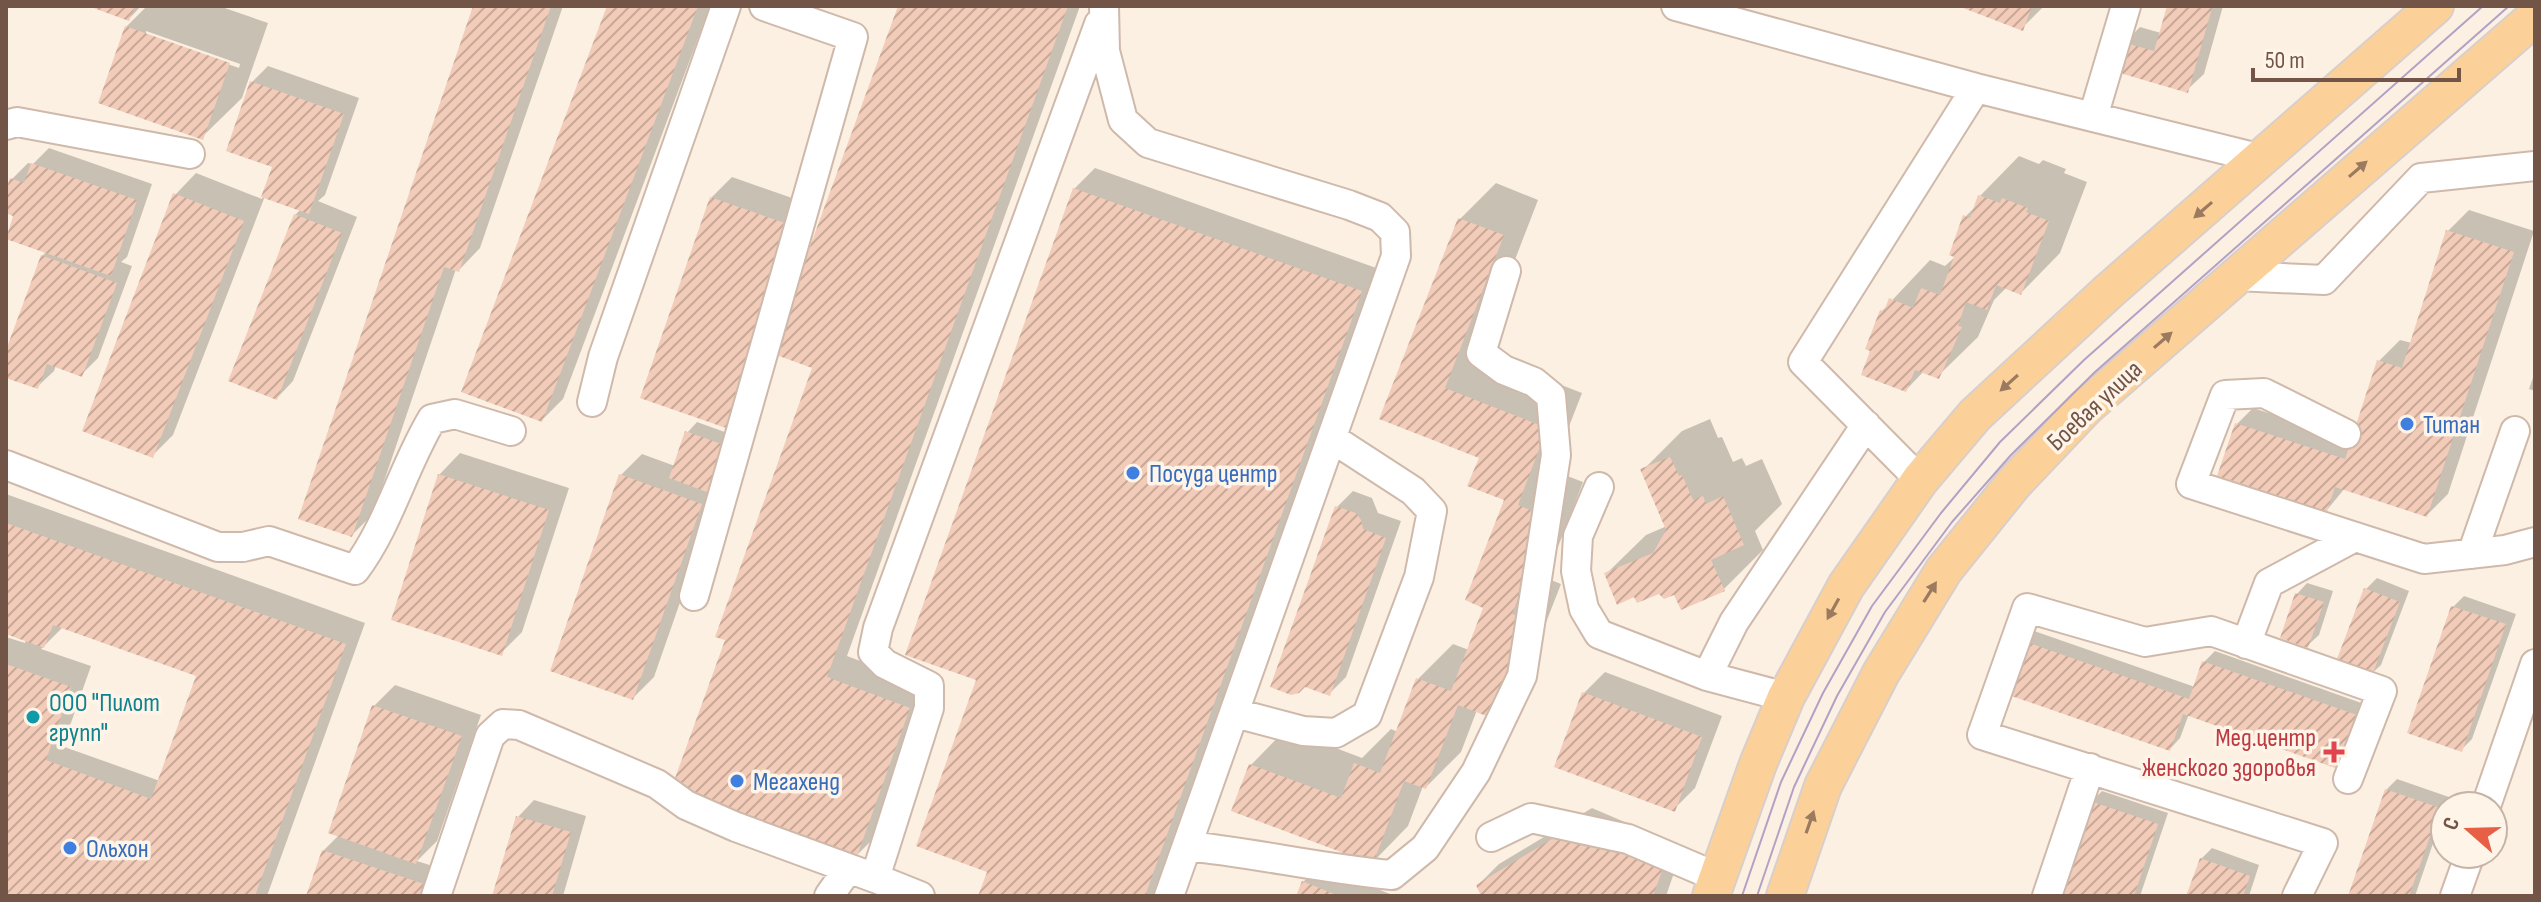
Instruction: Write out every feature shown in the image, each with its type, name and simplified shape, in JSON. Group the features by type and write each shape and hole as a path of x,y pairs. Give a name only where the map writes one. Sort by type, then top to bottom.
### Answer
{"main road":[{"path":"1714,886 1786,697 1846,586 1920,480 1975,415 2109,291 2435,6"},
{"name":"Боевая улица","path":"1785,896 1823,786 1881,673 1944,570 2014,483 2086,407 2535,17"}],"street":[{"path":"592,402 603,357 726,6"},
{"path":"694,596 853,37 764,6"},
{"path":"1676,6 1976,88 2262,159"},
{"path":"2093,117 2126,6"},
{"path":"1104,9 1105,51 1123,120 1148,143 1349,205 1380,217 1395,232 1396,256 1169,896"},
{"path":"829,896 862,873 929,708 929,686 885,664 873,652 878,628 1104,9"},
{"path":"1920,480 1803,362 1976,88"},
{"path":"6,125 17,122 190,154"},
{"path":"2236,276 2324,280 2421,178 2535,166"},
{"path":"1187,846 1244,852 1337,871 1392,875 1425,848 1476,772 1522,676 1556,455 1551,396 1534,382 1504,370 1481,353 1506,271"},
{"path":"2346,434 2264,393 2225,395 2191,484 2424,559 2505,550 2535,542"},
{"path":"6,465 218,547 243,547 269,541 355,570 369,552 432,419 455,414 511,431"},
{"path":"1707,676 1734,622 1866,425"},
{"path":"2472,554 2515,431"},
{"path":"1235,713 1303,731 1336,733 1367,715 1419,577 1432,511 1413,491 1333,439"},
{"path":"1599,487 1578,536 1576,571 1584,609 1599,634 1707,676 1786,697"},
{"path":"2246,644 2269,583 2355,537"},
{"path":"2297,896 2323,843 1982,735 2027,608 2145,642 2211,631 2382,691 2348,779"},
{"path":"2492,790 2535,664"},
{"path":"436,896 490,736 503,724 519,725 657,784 686,805 711,816 920,896"},
{"path":"2047,896 2090,768"},
{"path":"1491,837 1531,818 1628,839 1714,886"},
{"path":"2455,896 2464,870"}],"building":[{"path":"88,6 135,6 129,21"},
{"path":"473,6 551,6 459,272 444,267 352,537 298,519"},
{"path":"607,6 698,6 542,422 461,392"},
{"path":"898,6 1068,6 827,677 910,708 856,859 670,792 725,640 715,637 812,368 771,353"},
{"path":"1958,6 2032,6 2023,31"},
{"path":"2167,6 2212,8 2188,93 2113,71 2122,42 2154,51"},
{"path":"125,26 230,63 203,140 98,103"},
{"path":"250,81 344,114 309,214 261,197 272,167 226,151"},
{"path":"31,163 137,200 111,276 6,239 13,216 6,213 6,190 10,178 24,183"},
{"name":"Посуда центр","path":"1073,188 1362,291 1145,896 978,896 987,872 916,846 976,680 905,655"},
{"path":"173,193 244,221 153,458 82,431"},
{"path":"1978,195 2000,203 2002,198 2028,208 2026,212 2049,221 2021,295 1996,285 1987,310 1966,302 1958,326 1962,327 1939,379 1915,370 1906,392 1861,375 1870,351 1865,349 1880,310 1884,311 1889,298 1913,308 1921,288 1940,295 1954,257 1949,255 1963,215 1970,218"},
{"path":"710,197 796,227 726,428 640,398"},
{"path":"294,214 342,233 277,400 228,381"},
{"path":"1458,218 1504,235 1445,388 1547,428 1518,505 1549,518 1512,614 1527,620 1489,717 1458,705 1426,789 1404,781 1373,864 1231,811 1249,764 1341,798 1354,763 1380,773 1416,678 1451,691 1483,608 1465,600 1504,500 1467,486 1479,458 1379,419"},
{"path":"2446,230 2514,252 2427,517 2335,487 2327,512 2217,476 2235,423 2345,459 2377,360 2402,368"},
{"path":"41,255 117,283 82,377 47,364 38,389 6,378 6,350"},
{"path":"685,431 724,445 707,492 669,478"},
{"path":"1670,457 1693,500 1703,496 1706,504 1723,496 1744,545 1711,560 1725,591 1681,610 1674,595 1664,599 1659,594 1637,603 1634,597 1617,605 1604,573 1653,553 1666,530 1640,469"},
{"path":"438,474 549,510 502,656 391,620"},
{"path":"619,474 702,504 633,700 550,671"},
{"path":"1335,506 1356,513 1363,529 1386,538 1330,696 1305,687 1291,695 1270,687"},
{"path":"6,523 346,644 255,896 6,896 6,664 71,687 46,760 151,799 196,676 53,625 44,648 6,634"},
{"path":"2364,588 2400,602 2371,678 2335,664"},
{"path":"2295,593 2324,602 2308,648 2280,638"},
{"path":"2451,606 2506,624 2462,752 2407,733"},
{"path":"2018,639 2189,699 2202,661 2357,715 2338,769 2183,714 2170,751 2000,692"},
{"path":"1582,692 1702,737 1675,812 1554,767"},
{"path":"372,705 462,736 416,864 328,833"},
{"path":"2385,789 2429,804 2429,839 2409,896 2348,896"},
{"path":"2090,801 2158,824 2134,896 2058,896"},
{"path":"516,816 571,832 552,896 492,896"},
{"path":"1570,828 1663,868 1653,896 1481,896 1476,885"},
{"path":"322,850 427,885 424,896 306,896"},
{"path":"2200,858 2250,876 2243,896 2186,896"},
{"path":"1302,881 1339,896 1296,896"}],"tram line":[{"path":"1742,896 1781,782 1823,693 1872,606 1941,513 2000,442 2084,360 2483,6"},
{"path":"1757,896 1794,787 1837,696 1885,612 1952,522 2011,455 2095,372 2509,6"}],"place":[{"name":"Титан","path":"2407,424"},
{"name":"Посуда центр","path":"1133,473"},
{"name":"ООО \"Пилот групп\"","path":"33,717"},
{"name":"Мед.центр женского здоровья","path":"2334,752"},
{"name":"Мегахенд","path":"737,781"},
{"name":"Ольхон","path":"70,848"}]}
